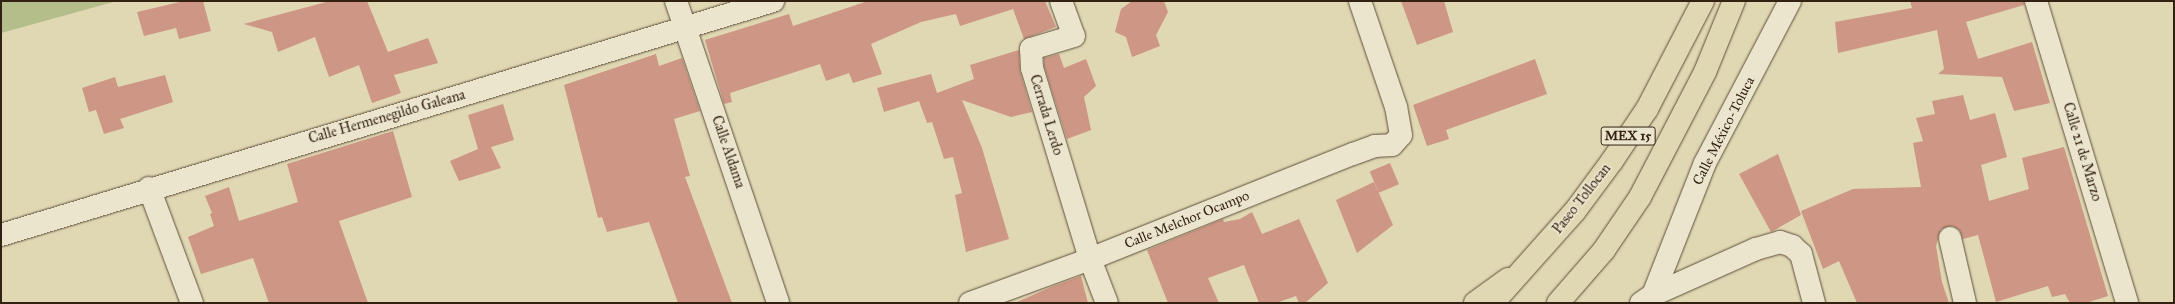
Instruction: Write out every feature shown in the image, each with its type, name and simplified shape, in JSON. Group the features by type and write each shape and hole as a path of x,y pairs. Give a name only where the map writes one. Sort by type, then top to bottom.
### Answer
{"main road":[{"name":"Paseo Tollocan","path":"1493,303 1534,259 1575,211 1642,115 1703,1"},
{"path":"1558,303 1588,268 1640,197 1672,142 1706,72 1734,1"},
{"path":"1475,303 1534,259"}],"street":[{"name":"Calle Aldama","path":"676,1 687,29 778,303"},
{"name":"Calle Hermenegildo Galeana","path":"1,235 149,188 687,29 773,1"},
{"name":"Cerrada Lerdo","path":"1061,1 1074,36 1031,49 1032,68 1090,259"},
{"name":"Calle Melchor Ocampo","path":"970,303 1090,259 1375,146 1392,146 1401,135 1396,107 1360,1"},
{"name":"Calle México-Toluca","path":"1647,299 1705,163 1790,1"},
{"name":"Calle 21 de Marzo","path":"2036,1 2127,303"},
{"path":"149,188 192,303"},
{"path":"1950,238 1965,303"},
{"path":"1647,299 1739,256 1780,242 1792,246 1801,254 1814,303"},
{"path":"1090,259 1107,303"}],"green space":[{"path":"1,1 117,1 1,33"}],"building":[{"path":"184,1 203,1 211,31 179,39 176,28 144,36 137,12"},
{"path":"330,1 367,1 388,52 428,38 438,63 394,75 401,93 372,103 359,65 329,77 315,37 278,52 272,32 244,24"},
{"path":"868,1 1045,1 1056,27 1024,39 1013,9 960,26 956,14 921,22 871,44 882,74 853,83 849,73 826,81 820,64 730,93 732,102 724,104 705,40 789,14 793,26"},
{"path":"1132,1 1164,1 1168,12 1156,35 1160,46 1132,57 1126,37 1115,32 1121,9"},
{"path":"1401,1 1444,1 1453,32 1417,45"},
{"path":"1910,1 2024,1 2024,5 1966,22 1978,59 2032,42 2050,103 2014,111 2002,77 1938,74 1944,69 1937,30 1838,53 1835,22 1912,8"},
{"path":"1019,50 1020,71 1032,112 1011,117 962,100 982,148 1009,239 966,252 955,195 962,193 953,157 944,159 932,122 927,123 919,101 884,112 877,88 931,74 937,93 974,79 970,65"},
{"path":"656,54 659,66 682,58 700,111 674,119 690,176 685,177 732,303 678,303 649,222 607,232 602,217 598,218 564,85"},
{"path":"1059,54 1064,68 1086,59 1096,86 1084,97 1091,130 1067,139 1044,66 1044,58"},
{"path":"1535,59 1547,94 1446,130 1449,139 1427,146 1413,105"},
{"path":"165,75 173,102 120,119 124,128 104,134 96,110 89,112 82,88 115,77 118,87"},
{"path":"1963,95 1970,120 1995,113 2007,157 1981,165 1989,201 2029,189 2022,158 2064,147 2108,296 2086,303 2070,303 2065,294 2052,297 2048,286 1996,302 1978,235 1963,239 1959,230 1953,226 1941,229 1936,246 1942,282 1949,303 1857,303 1839,261 1823,269 1801,211 1853,189 1921,187 1913,143 1923,141 1916,118 1935,114 1932,101"},
{"path":"503,104 514,140 491,147 501,168 459,181 450,161 478,149 468,115"},
{"path":"393,131 412,197 339,221 368,303 269,303 253,258 201,274 188,237 214,226 210,214 212,213 205,196 229,187 239,221 298,202 287,164"},
{"path":"1778,154 1801,215 1771,232 1739,174"},
{"path":"1390,163 1399,184 1379,193 1370,172"},
{"path":"1374,182 1393,225 1357,253 1336,200"},
{"path":"1252,212 1262,234 1299,219 1328,283 1305,303 1299,303 1296,296 1276,303 1259,303 1244,265 1208,278 1219,303 1168,303 1147,250 1223,219 1224,222 1240,219"},
{"path":"1081,276 1088,303 1015,303 1051,287"}]}
